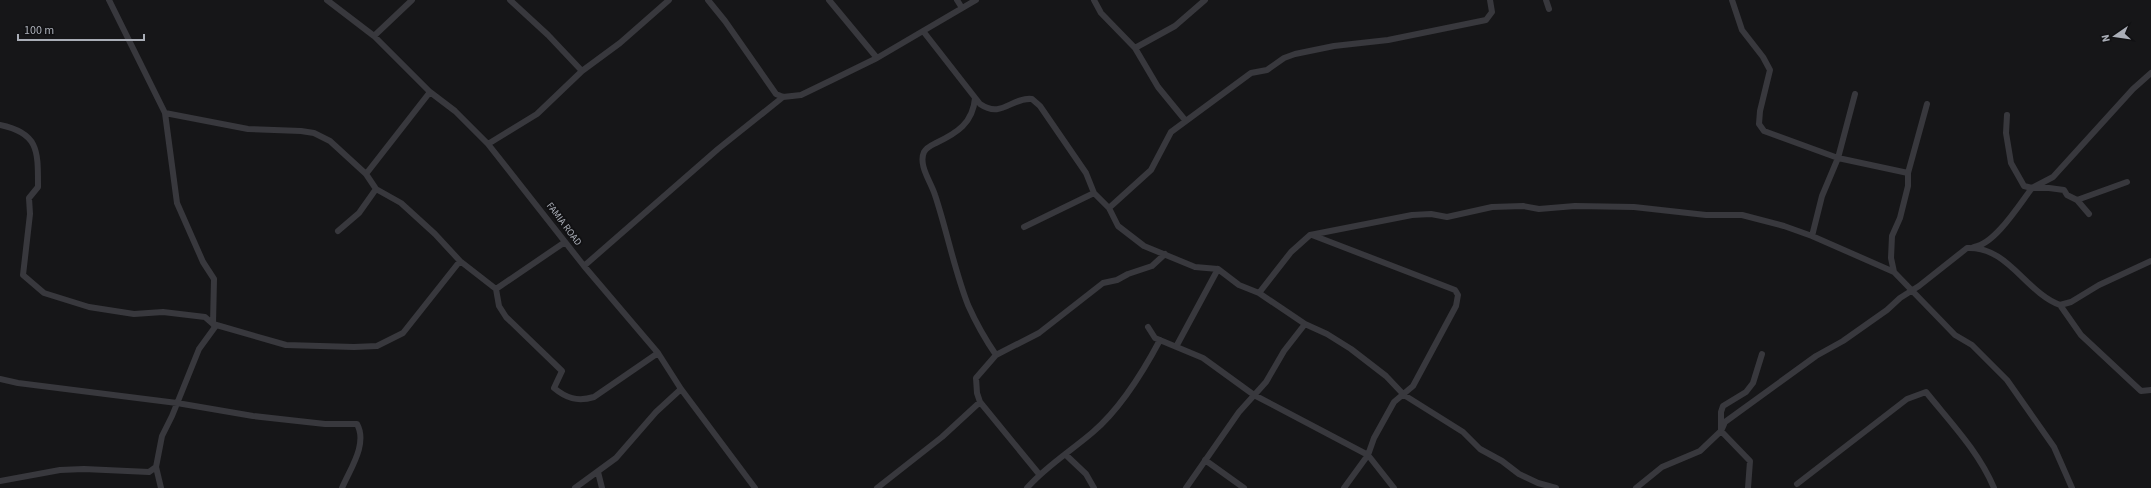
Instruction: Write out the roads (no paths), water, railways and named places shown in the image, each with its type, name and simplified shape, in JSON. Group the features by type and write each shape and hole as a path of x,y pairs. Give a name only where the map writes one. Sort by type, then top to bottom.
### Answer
{"street":[{"path":"109,0 165,113 177,203 203,262 214,279 213,324 215,327 199,349 162,436 156,468 161,488"},
{"name":"FAMIA ROAD","path":"327,0 374,36 430,92 455,111 488,144 584,266 658,353 681,389 755,488"},
{"path":"374,36 412,0"},
{"path":"510,0 548,35 582,71"},
{"path":"488,144 537,114 582,71 620,43 669,0"},
{"path":"708,0 725,21 776,94 783,98"},
{"path":"829,0 877,58"},
{"path":"956,0 962,8"},
{"path":"584,266 718,149 783,98 801,95 877,58 976,0"},
{"path":"1094,0 1101,13 1135,48 1158,87 1185,120"},
{"path":"1135,48 1175,26 1205,0"},
{"path":"1109,208 1150,170 1171,132 1185,120 1251,73 1267,70 1284,58 1296,54 1334,46 1388,40 1486,20 1492,12 1490,0"},
{"path":"1546,0 1549,9"},
{"path":"1732,0 1742,30 1764,57 1770,70 1760,110 1760,124 1764,131 1838,158 1908,173"},
{"path":"923,31 975,98 987,109 994,110 1026,98 1032,99 1040,106 1086,173 1094,193 1109,208 1118,226 1144,246 1195,267 1218,269 1239,285 1259,293 1305,324 1327,334 1351,349 1386,376 1404,396 1463,432 1480,449 1519,474 1556,488"},
{"path":"1636,488 1662,467 1700,451 1721,431 1725,422 1816,356 1843,341 1912,291 1967,248 1981,246 1999,230 2032,188 2052,177 2133,89 2151,73"},
{"path":"366,174 430,92"},
{"path":"1812,236 1822,196 1838,158 1855,94"},
{"path":"975,98 974,109 968,122 958,132 929,147 924,152 922,160 935,194 957,274 968,305 982,334 996,356"},
{"path":"1894,272 1891,258 1892,236 1900,218 1908,186 1908,173 1927,104"},
{"path":"165,113 248,129 314,133 330,141 366,174 376,189 401,203 435,234 460,262 496,289 499,306 506,317 562,371 554,388 566,398 588,399 594,397 658,353"},
{"path":"2007,115 2006,133 2011,163 2024,186 2064,190 2068,195 2077,200 2090,214"},
{"path":"0,125 14,128 25,133 32,141 36,155 38,187 29,198 30,214 23,275 44,293 89,306 134,314 163,312 205,317 213,324 286,345 354,348 377,346 403,333 460,262"},
{"path":"2077,200 2127,182"},
{"path":"338,231 359,213 376,189"},
{"path":"1024,227 1094,193"},
{"path":"1259,293 1291,252 1310,235 1412,215 1431,214 1447,217 1492,207 1523,206 1539,209 1575,206 1634,207 1706,215 1742,215 1784,226 1812,236 1894,272 1955,335 1972,345 2006,380 2054,446 2072,488"},
{"path":"1310,235 1455,290 1458,295 1456,306 1413,386 1404,396 1394,402 1374,438 1368,455 1344,488"},
{"path":"496,289 565,242"},
{"path":"1967,248 1977,247 1989,251 2006,262 2040,293 2060,305 2081,335 2141,391 2151,390"},
{"path":"1039,474 980,402 977,392 976,378 996,356 1039,333 1103,283 1117,280 1128,274 1152,266 1165,254"},
{"path":"2060,305 2071,302 2099,285 2151,261"},
{"path":"1177,345 1218,269"},
{"path":"1186,488 1239,412 1266,382 1284,351 1305,324"},
{"path":"1148,327 1155,338 1177,345 1203,358 1254,395 1368,455 1394,488"},
{"path":"1027,488 1039,474 1066,455 1103,423 1120,403 1160,340"},
{"path":"1721,431 1723,426 1721,412 1723,406 1746,392 1753,384 1762,354"},
{"path":"0,379 33,386 177,403 253,416 325,424 357,424 360,430 356,460 342,488"},
{"path":"575,488 616,458 656,412 681,389"},
{"path":"1797,484 1907,399 1926,392 1970,446 1987,472 1994,488"},
{"path":"877,488 942,437 980,402"},
{"path":"1721,431 1750,461 1748,488"},
{"path":"1066,455 1086,474 1094,488"},
{"path":"1205,460 1244,488"},
{"path":"0,481 60,470 84,469 149,472 156,468"},
{"path":"598,472 602,488"}]}
